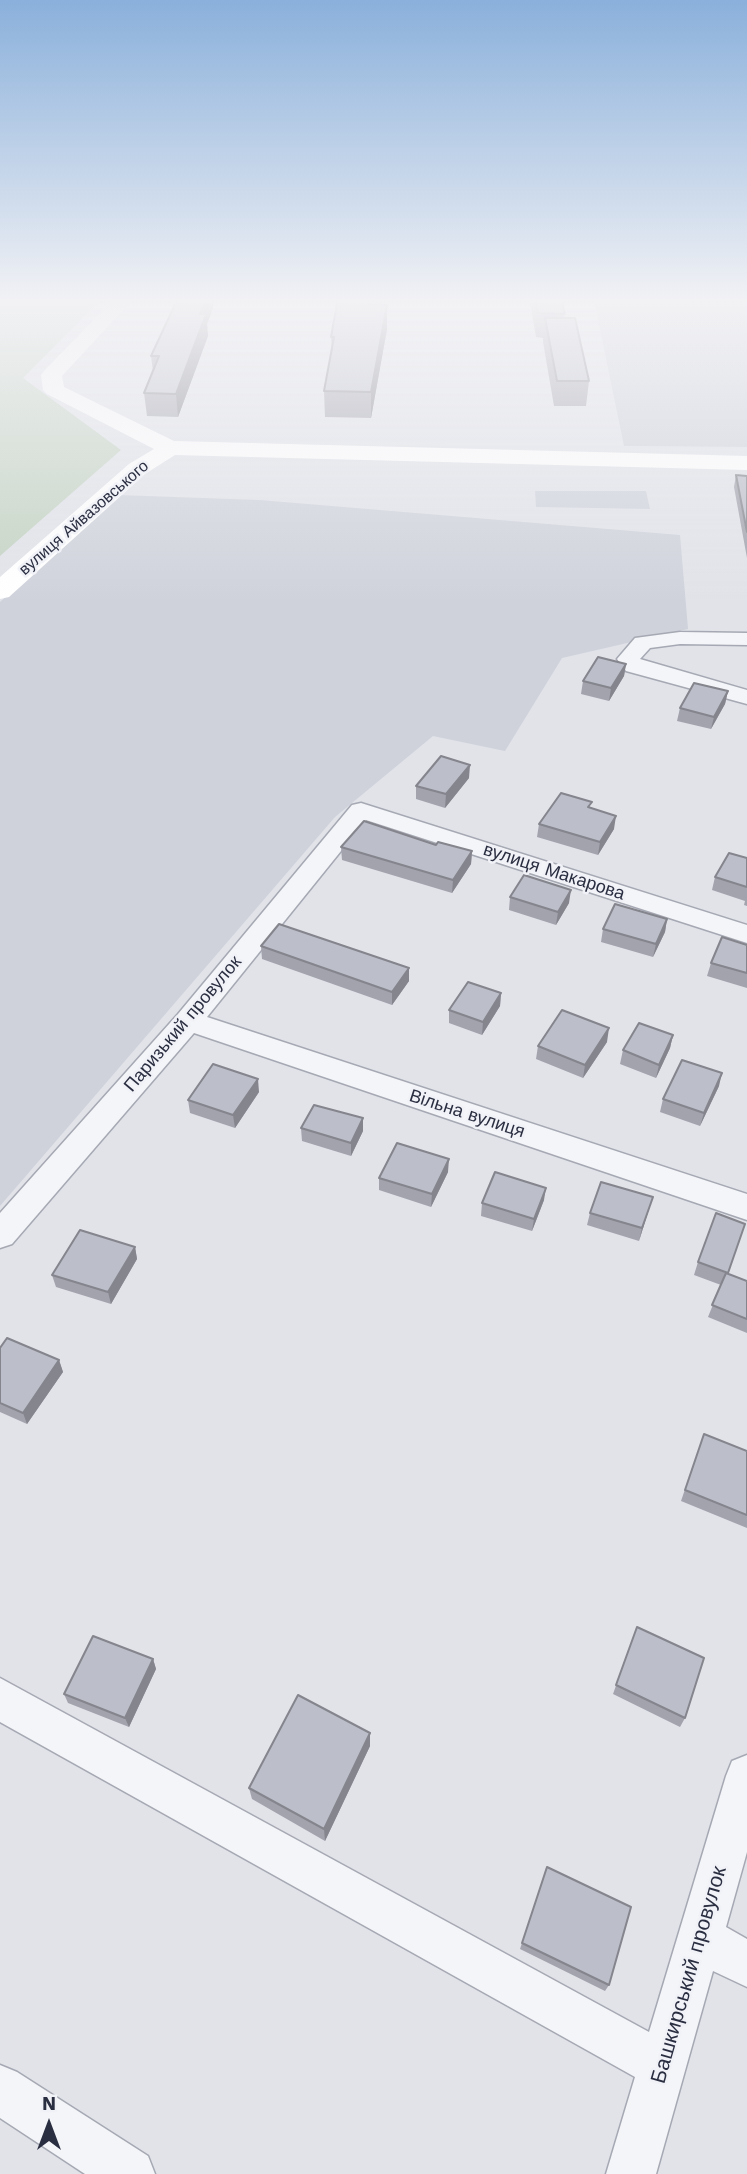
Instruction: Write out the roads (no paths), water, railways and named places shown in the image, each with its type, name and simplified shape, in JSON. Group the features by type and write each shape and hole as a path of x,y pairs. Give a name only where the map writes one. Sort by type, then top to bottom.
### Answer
{"street":[{"name":"вулиця Айвазовського","path":"73,399 170,447"},
{"name":"вулиця Айвазовського","path":"0,592 137,468 170,447"},
{"path":"170,447 747,463"},
{"path":"747,639 680,638 643,643 628,659 634,666 747,697"},
{"name":"вулиця Макарова","path":"361,810 747,934"},
{"name":"Паризький провулок","path":"0,1235 188,1021 361,810"},
{"name":"Вільна вулиця","path":"188,1021 747,1207"},
{"path":"0,1699 663,2066"},
{"name":"Башкирський провулок","path":"631,2174 747,1776"},
{"path":"701,1939 747,1964"},
{"path":"0,2089 130,2174"}]}
